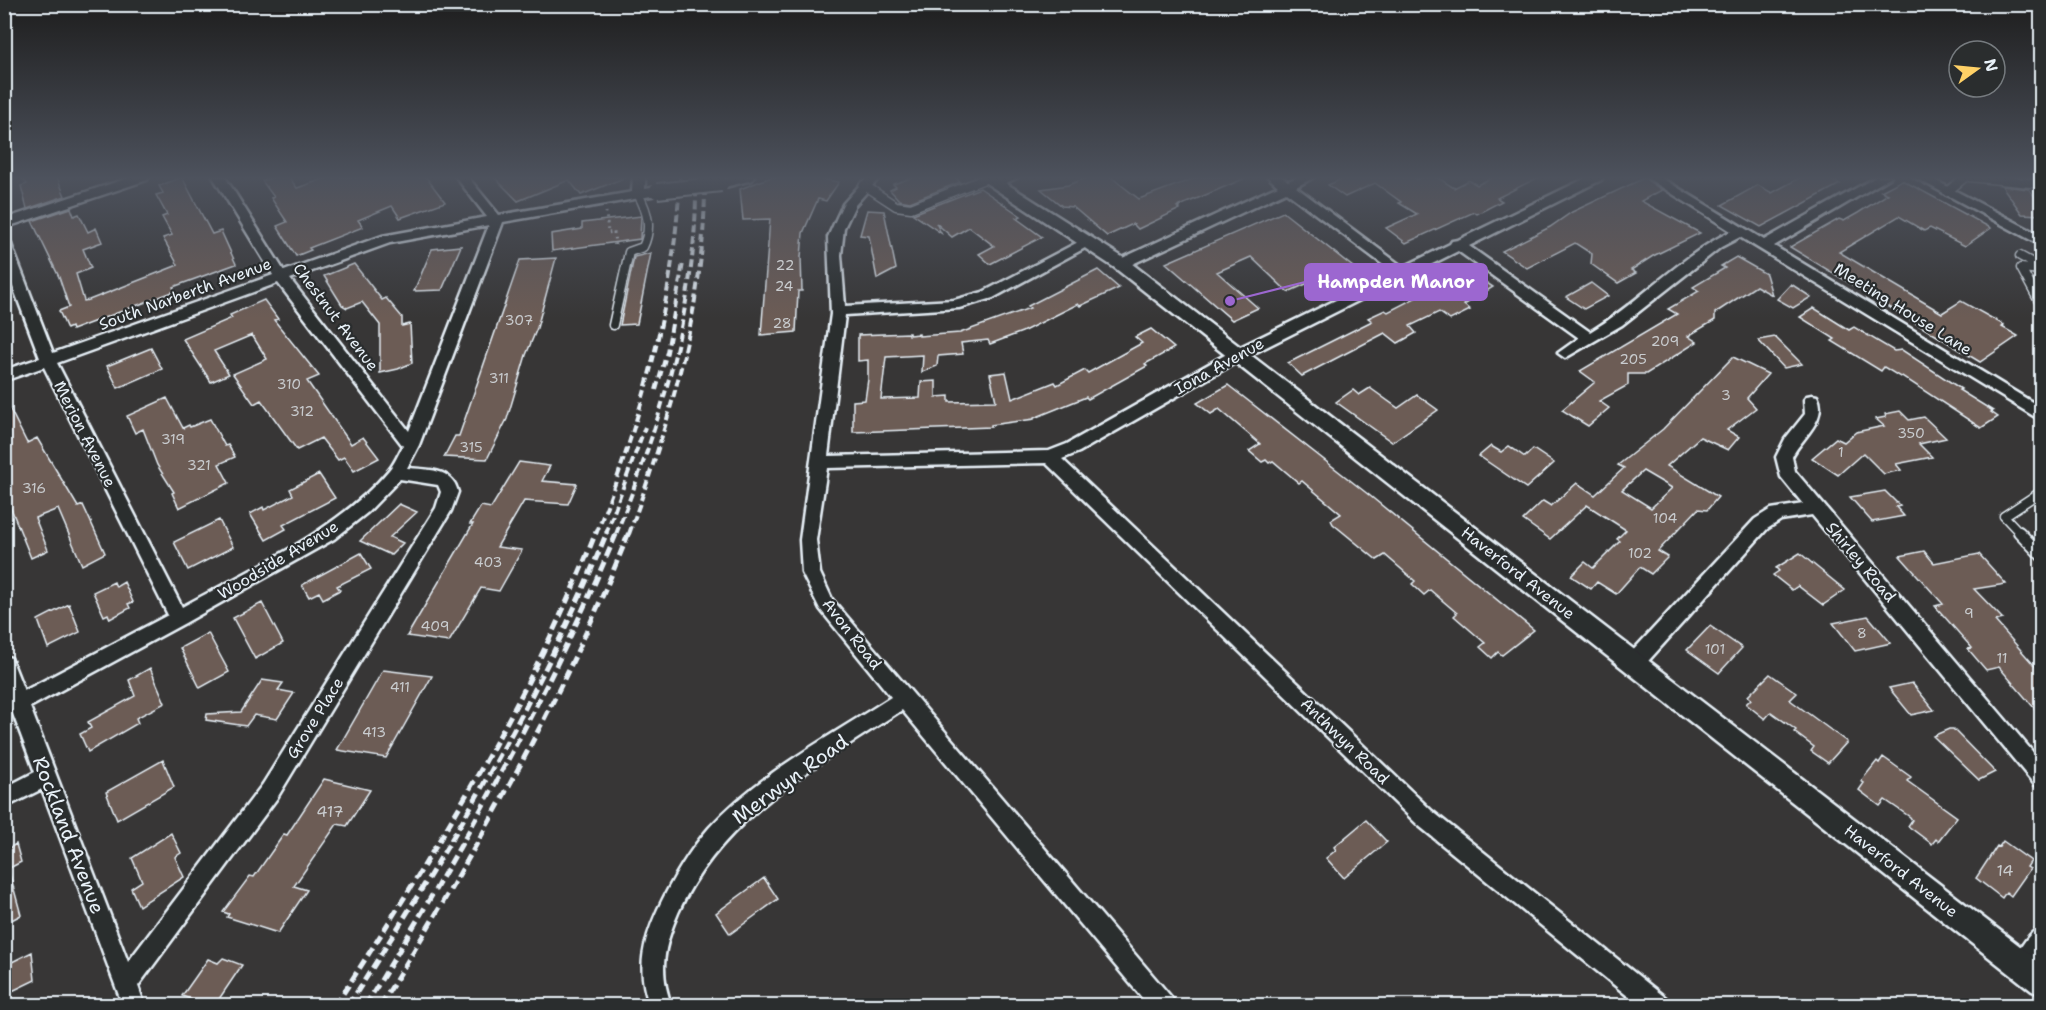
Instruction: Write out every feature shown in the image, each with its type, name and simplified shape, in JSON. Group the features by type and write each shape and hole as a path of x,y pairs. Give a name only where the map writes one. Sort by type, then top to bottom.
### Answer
{"street":[{"name":"Chestnut Avenue","path":"248,224 281,277 411,445"},
{"name":"South Narberth Avenue","path":"4,376 387,239 473,224"},
{"name":"Woodside Avenue","path":"19,703 179,618 327,534 362,507 396,473 411,445 495,224"},
{"name":"Avon Road","path":"839,224 835,239 839,311 808,540 811,573 826,604 1164,1005"},
{"name":"Haverford Avenue","path":"1061,224 1121,264 2042,981"},
{"path":"1121,264 1205,224"},
{"path":"1337,224 1401,272"},
{"name":"Iona Avenue","path":"820,462 1050,457 1073,448 1238,355 1499,224"},
{"name":"Meeting House Lane","path":"1730,224 2042,416"},
{"path":"1765,244 1801,224"},
{"path":"2008,224 2042,242"},
{"path":"1565,353 1617,322 1716,244 1741,231"},
{"path":"839,311 954,305 988,295 1089,242"},
{"name":"Merion Avenue","path":"4,244 48,360 179,618"},
{"path":"1457,244 1590,339"},
{"path":"1812,400 1813,415 1791,443 1784,457 1787,472 1816,508"},
{"name":"Anthwyn Road","path":"1050,457 1425,818 1658,1005"},
{"name":"Grove Place","path":"126,983 270,792 443,511 450,493 450,489 443,480 438,477 396,473"},
{"name":"Shirley Road","path":"1634,663 1761,524 1777,514 1816,508 2042,778"},
{"name":"Rockland Avenue","path":"4,664 134,1005"},
{"name":"Merwyn Road","path":"660,1005 650,973 651,956 660,928 673,900 705,850 724,827 780,782 904,699"},
{"path":"4,799 47,776"},
{"path":"2022,966 2042,937"}],"lane":[{"path":"613,325 628,252 643,248 648,237 649,224"},
{"path":"2020,256 2042,269"},
{"path":"2040,303 2021,268 2042,269"},
{"path":"2042,491 2004,516 2042,556"}],"path":[{"path":"607,224 608,233 614,232 615,248"}],"building":[{"path":"34,224 84,224 88,232 96,228 102,242 83,249 91,268 76,274 84,301 178,265 163,238 172,235 166,224 207,224 212,234 221,231 236,264 173,287 175,291 72,330 71,327 67,329 59,311 69,307 59,277"},
{"path":"361,224 363,227 309,248 311,250 296,256 277,226"},
{"path":"582,224 641,224 640,239 552,251 551,234 582,229"},
{"path":"770,224 807,224 803,233 802,291 798,291 796,332 761,335"},
{"path":"863,224 887,224 896,269 877,279 869,236 860,235"},
{"path":"928,224 937,224 941,233"},
{"path":"937,224 1024,224 1042,237 990,264 979,254 994,246 969,227 952,237"},
{"path":"1093,224 1133,224 1107,236"},
{"path":"1133,224 1148,224 1138,229"},
{"path":"1255,224 1298,224 1353,267 1327,279 1324,276 1288,292 1251,257 1217,272 1258,308 1232,320 1166,263"},
{"path":"1395,224 1447,224 1406,243 1386,228"},
{"path":"1554,224 1684,224 1700,233 1653,256 1631,270 1636,273 1618,283 1591,264 1592,254 1575,243 1527,268 1502,251"},
{"path":"1830,224 1885,224 1839,252 1942,313 1961,301 2004,325 2002,327 2018,336 1980,362 1790,247"},
{"path":"1913,224 1984,224 1991,228 1965,246 1930,228 1924,231"},
{"path":"461,246 442,290 414,291 432,249"},
{"path":"651,253 637,324 620,325 634,257"},
{"path":"1736,257 1766,274 1772,295 1756,286 1715,313 1715,320 1688,336 1697,342 1646,374 1628,374 1628,385 1599,401 1609,408 1588,426 1562,410 1595,382 1580,371 1677,314 1668,309 1699,291 1693,287 1725,268 1721,266"},
{"path":"556,258 537,328 526,355 507,419 487,459 444,457 455,436 459,436 520,260"},
{"path":"354,264 382,300 386,298 402,317 402,326 410,324 412,363 380,373 380,325 362,302 347,308 342,305 324,276"},
{"path":"1464,268 1493,287 1464,305 1470,310 1450,320 1439,312 1410,326 1416,333 1398,343 1385,333 1302,376 1288,363 1372,321 1368,318 1385,310 1388,312 1423,294 1419,291"},
{"path":"1098,270 1119,288 1080,306 1078,304 1022,332 990,344 988,340 961,343 963,354 938,356 937,366 922,372 923,355 886,357 881,399 920,398 921,382 936,381 936,397 949,396 949,402 996,401 990,374 1006,372 1012,399 1055,382 1057,385 1085,370 1088,373 1142,343 1135,337 1151,329 1174,348 1088,399 1086,397 1034,419 991,425 991,427 853,432 853,401 865,400 868,379 868,360 858,361 858,335 909,333 909,335 919,334 919,336 960,333 1030,308 1028,306"},
{"path":"1591,283 1608,296 1584,309 1566,297"},
{"path":"1791,284 1811,297 1793,308 1777,299"},
{"path":"264,300 278,319 274,320 319,376 307,381 351,444 363,437 379,458 354,471 344,457 338,460 321,438 297,450 261,400 254,404 233,374 267,359 252,335 214,351 229,374 211,382 183,339 232,318 230,315"},
{"path":"1814,308 1849,330 1854,327 1894,351 1902,350 1993,411 1991,412 1998,417 1981,428 1902,376 1884,367 1881,371 1832,341 1835,339 1800,317"},
{"path":"1775,337 1802,364 1784,368 1758,340"},
{"path":"151,348 162,369 118,388 107,366"},
{"path":"1733,357 1768,374 1747,398 1756,408 1727,430 1739,437 1728,450 1700,437 1667,466 1718,497 1707,510 1698,509 1658,551 1668,557 1651,574 1640,567 1616,594 1597,582 1591,589 1571,576 1585,562 1593,568 1620,541 1617,539 1626,530 1587,505 1550,539 1523,520 1543,501 1551,506 1577,483 1595,495 1624,468 1618,465 1663,429","holes":["1643,471 1672,488 1651,508 1622,490"]},
{"path":"1228,385 1369,495 1534,630 1502,655 1498,652 1492,658 1480,647 1485,643 1454,616 1457,613 1430,590 1424,595 1412,584 1415,581 1385,555 1377,560 1333,524 1331,520 1341,514 1302,481 1299,483 1273,461 1262,462 1249,451 1260,444 1219,409 1211,414 1197,403"},
{"path":"1370,388 1398,408 1417,395 1438,410 1392,442 1336,402 1353,390 1359,395"},
{"path":"4,397 27,443 37,438 78,507 83,505 105,553 82,565 58,509 35,518 48,550 31,558 4,491"},
{"path":"167,398 183,428 210,419 225,446 228,445 235,457 219,464 229,483 179,508 172,493 174,492 157,465 143,429 135,433 127,416"},
{"path":"1900,411 1909,420 1924,417 1946,438 1919,444 1932,457 1896,464 1901,470 1884,474 1863,453 1838,475 1812,458 1836,438 1844,442 1856,432 1884,426 1876,419 1886,417 1885,414"},
{"path":"1491,446 1501,452 1509,446 1525,457 1533,449 1554,463 1526,488 1479,456"},
{"path":"519,462 550,466 542,481 577,484 568,504 524,501 497,547 522,550 499,591 481,588 449,642 407,636 473,524 470,524 481,506 491,508"},
{"path":"319,474 335,498 283,525 286,529 266,540 250,514 263,507 264,510 293,495 290,489"},
{"path":"1885,491 1900,506 1896,507 1904,516 1872,522 1850,497"},
{"path":"399,504 417,512 390,537 403,543 391,555 360,541"},
{"path":"219,520 233,547 188,570 174,542"},
{"path":"1924,551 1934,563 1979,554 2006,584 1974,589 2003,619 1995,621 2042,674 2042,717 1999,667 1986,670 1968,649 1972,648 1935,606 1943,604 1900,556"},
{"path":"361,553 371,569 337,586 340,590 323,599 319,592 309,597 302,585"},
{"path":"1800,553 1845,590 1823,605 1798,586 1792,590 1773,575 1779,571 1776,568"},
{"path":"114,582 116,587 124,582 133,602 128,604 130,608 110,619 108,614 104,616 93,592"},
{"path":"262,603 283,643 255,659 233,618"},
{"path":"69,604 80,632 48,648 38,620"},
{"path":"1868,616 1891,643 1855,651 1833,623"},
{"path":"1710,626 1742,648 1719,673 1687,650"},
{"path":"208,633 229,672 200,688 180,648"},
{"path":"150,668 165,703 136,718 138,723 88,752 80,734 91,728 88,722 135,696 129,680"},
{"path":"383,670 432,676 386,758 337,750"},
{"path":"1770,674 1797,693 1790,700 1847,742 1828,763 1811,751 1814,747 1794,732 1796,730 1771,712 1765,719 1746,704 1751,699 1748,696"},
{"path":"262,680 283,683 278,690 294,693 277,719 254,715 246,726 206,720 207,714 241,712"},
{"path":"1912,683 1934,710 1911,715 1889,688"},
{"path":"1953,729 1995,772 1979,780 1933,736"},
{"path":"1883,757 1911,777 1907,781 1957,817 1938,841 1936,839 1932,844 1908,826 1912,820 1910,817 1885,800 1880,806 1859,790 1864,783 1861,781"},
{"path":"163,760 174,787 117,820 106,792"},
{"path":"324,779 370,790 347,826 337,824 294,886 307,890 278,933 227,917 229,914 223,912 250,876 254,877 284,834 287,835"},
{"path":"1366,820 1387,842 1344,878 1326,858 1336,850 1334,847"},
{"path":"171,833 181,853 175,857 184,877 139,906 131,888 142,881 132,858"},
{"path":"2003,841 2031,861 2027,867 2030,869 2011,896 2006,892 2002,898 1976,878 1997,846 1999,847"},
{"path":"16,844 21,862 4,871 4,851"},
{"path":"9,871 21,915 4,924 4,872"},
{"path":"764,878 778,899 730,934 716,913"},
{"path":"32,952 35,980 4,995 4,966"},
{"path":"223,958 242,965 215,1005 189,1005 193,1000 182,996 208,959 218,963"}],"railway":[{"path":"596,534 628,447 653,359 671,269 677,224"},
{"path":"616,534 648,447 674,359 691,269 695,224"},
{"path":"629,534 659,446 683,358 692,314 704,224"},
{"path":"656,390 667,352 683,263"},
{"path":"606,534 645,427"},
{"path":"335,1006 408,892 478,775 541,656 596,532"},
{"path":"348,1006 489,775 552,656 607,532"},
{"path":"365,1006 435,891 532,715 617,532"},
{"path":"380,1006 515,775 575,655 629,532"}],"place":[{"name":"Hampden Manor","path":"1230,301"}]}
